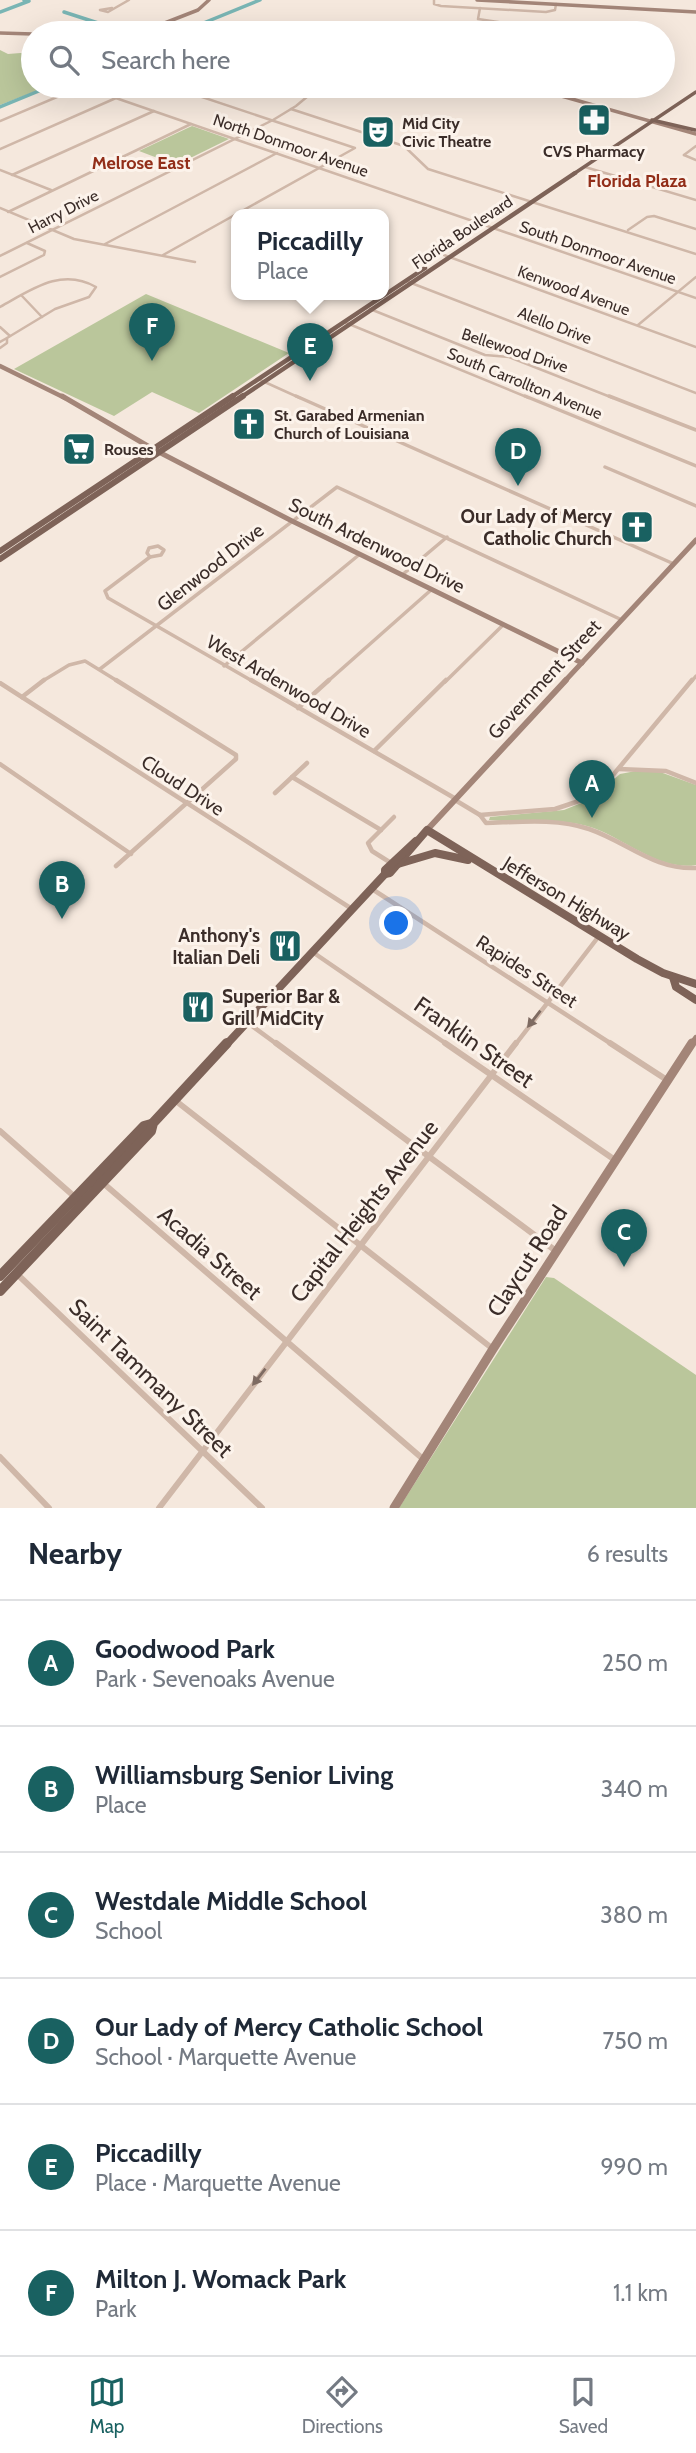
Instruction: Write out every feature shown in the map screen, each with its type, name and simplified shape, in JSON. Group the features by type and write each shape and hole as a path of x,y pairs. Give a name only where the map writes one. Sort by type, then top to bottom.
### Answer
{"main road":[{"name":"Florida Boulevard","path":"490,228 694,91"},
{"path":"651,120 696,131"},
{"name":"Florida Boulevard","path":"389,295 490,228 505,215 585,167 606,150"},
{"path":"500,223 498,222 505,215"},
{"name":"Florida Boulevard","path":"0,559 80,502 381,300"},
{"name":"Florida Boulevard","path":"0,551 80,502"},
{"name":"Government Street","path":"0,1290 120,1151 144,1126 151,1124 176,1100 352,909 390,873 412,842 427,830"},
{"name":"Jefferson Highway","path":"427,830 599,936 673,977 696,984"},
{"path":"395,864 435,853 472,859"},
{"path":"673,977 676,987 696,1000"},
{"name":"Government Street","path":"0,1276 79,1200 102,1182 151,1131 151,1124"},
{"path":"102,1182 102,1175 120,1151"}],"street":[{"path":"112,8 129,0"},
{"path":"171,21 198,10 209,0"},
{"path":"434,0 434,4 439,6 548,12 555,10 556,4"},
{"path":"477,0 585,3"},
{"path":"527,0 696,11"},
{"path":"480,8 477,18 495,21"},
{"path":"1,34 21,35"},
{"path":"0,121 54,98"},
{"path":"0,149 116,98"},
{"name":"North Donmoor Avenue","path":"116,98 490,228"},
{"path":"205,98 355,148 247,209"},
{"name":"Harry Drive","path":"0,256 272,120 305,98"},
{"path":"579,98 651,120"},
{"path":"580,98 651,120"},
{"path":"290,109 404,146 417,154 421,165 428,169 696,254"},
{"path":"12,175 154,111"},
{"path":"8,212 192,124"},
{"path":"696,146 684,155 696,160"},
{"path":"105,244 278,153"},
{"path":"585,167 696,200"},
{"path":"0,170 52,191"},
{"path":"0,208 74,239 195,262"},
{"path":"627,231 647,217 654,216 696,229"},
{"path":"163,255 231,218"},
{"name":"South Donmoor Avenue","path":"490,228 696,298"},
{"path":"0,277 44,254 45,251 26,243"},
{"name":"Kenwood Avenue","path":"447,257 696,347"},
{"path":"0,307 68,276 95,285 89,297 62,306 0,342"},
{"path":"637,326 696,277"},
{"name":"Alello Drive","path":"409,282 696,393"},
{"path":"22,296 42,317"},
{"name":"Bellewood Drive","path":"369,308 485,355 509,357 696,430"},
{"name":"South Carrollton Avenue","path":"347,323 696,466"},
{"path":"0,327 9,337"},
{"path":"0,348 7,343 9,337"},
{"name":"South Ardenwood Drive","path":"0,366 78,404 156,451 292,521 582,663"},
{"path":"261,381 674,564"},
{"path":"605,467 696,506"},
{"name":"Glenwood Drive","path":"100,669 337,486 447,537"},
{"path":"402,575 447,537 622,620"},
{"name":"Government Street","path":"427,830 696,540"},
{"path":"224,666 360,554"},
{"name":"West Ardenwood Drive","path":"150,557 108,587 105,591 107,598 480,815"},
{"path":"298,708 431,590"},
{"path":"374,751 503,625"},
{"path":"22,697 78,660 85,661 236,755 236,759 116,866"},
{"path":"480,815 567,806 592,794 619,769 696,676"},
{"name":"Cloud Drive","path":"0,683 352,909"},
{"path":"275,793 307,763"},
{"path":"0,764 131,854"},
{"path":"619,769 666,771 696,783"},
{"path":"292,777 381,830"},
{"path":"480,815 486,823 540,821 578,826 605,835 666,865 683,869 696,868"},
{"path":"394,817 368,843 372,851 395,864"},
{"name":"Rapides Street","path":"372,888 667,1080"},
{"name":"Capital Heights Avenue","path":"159,1508 599,936"},
{"name":"Franklin Street","path":"314,953 615,1160"},
{"path":"248,1023 556,1251"},
{"name":"Claycut Road","path":"394,1508 493,1349 696,1038"},
{"path":"176,1100 493,1349"},
{"path":"0,1131 79,1200"},
{"name":"Acadia Street","path":"102,1182 423,1459"},
{"name":"Saint Tammany Street","path":"16,1273 262,1508"},
{"path":"0,1457 49,1508"}],"green space":[{"path":"0,50 8,54 21,53 21,97 0,105"},
{"path":"192,126 229,139 176,165 139,151"},
{"path":"146,294 289,353 199,413 152,392 114,416 14,369"},
{"path":"641,770 660,772 696,785 696,865 684,866 660,860 601,831 574,823 489,820 490,817 564,810 591,799 620,774"},
{"path":"546,1277 554,1278 696,1375 696,1508 399,1508"}],"waterway":[{"path":"0,12 29,1 24,0"},
{"path":"208,21 260,0"},
{"path":"64,12 92,21"},
{"path":"0,107 22,98"}],"place":[{"name":"CVS Pharmacy","path":"594,120"},
{"name":"Mid City Civic Theatre","path":"378,132"},
{"name":"Milton J. Womack Park","path":"152,361"},
{"name":"Piccadilly","path":"310,381"},
{"name":"St. Garabed Armenian Church of Louisiana","path":"249,424"},
{"name":"Rouses","path":"79,449"},
{"name":"Our Lady of Mercy Catholic School","path":"518,486"},
{"name":"Our Lady of Mercy Catholic Church","path":"637,527"},
{"name":"Goodwood Park","path":"592,818"},
{"name":"Williamsburg Senior Living","path":"62,919"},
{"name":"Anthony's Italian Deli","path":"285,946"},
{"name":"Superior Bar & Grill MidCity","path":"198,1007"},
{"name":"Westdale Middle School","path":"624,1267"}],"district":[{"name":"Melrose East","path":"141,163"},
{"name":"Florida Plaza","path":"637,181"}]}
